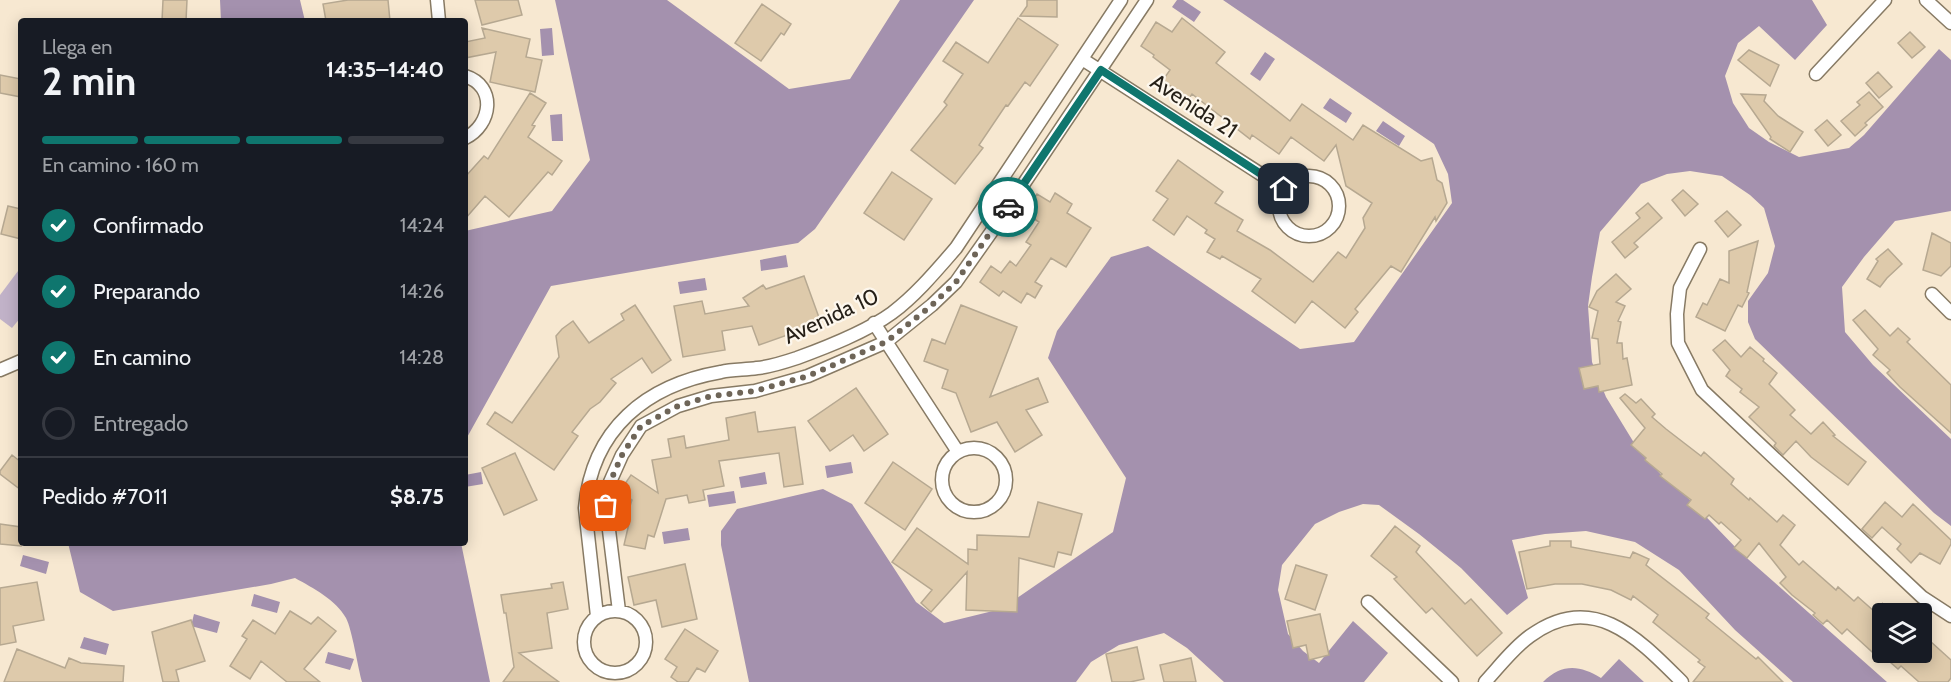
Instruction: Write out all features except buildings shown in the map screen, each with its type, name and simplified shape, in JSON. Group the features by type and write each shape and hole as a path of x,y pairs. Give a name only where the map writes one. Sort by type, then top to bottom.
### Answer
{"street":[{"path":"437,0 439,18"},
{"name":"Avenida 10","path":"597,616 585,508 586,492 605,441 622,419 642,401 674,383 721,371 760,368 795,358 835,342 891,313 925,284 956,248 1120,0"},
{"name":"Avenida 10","path":"619,611 606,506 610,482 622,455 641,426 678,406 711,396 755,391 808,376 886,342 932,305 956,282 1147,0"},
{"path":"1816,74 1885,0"},
{"path":"1926,0 1951,23"},
{"name":"Avenida 21","path":"1082,59 1284,189"},
{"path":"468,77 481,86 488,111 483,124 475,134 468,137"},
{"path":"1303,176 1315,177 1326,182 1334,190 1339,201 1334,224 1325,232 1314,236 1302,236 1291,231 1283,223 1278,212 1279,200 1284,189 1292,181 1303,176"},
{"path":"1700,249 1680,288 1677,314 1678,343 1702,390 1922,597 1951,616"},
{"path":"1932,294 1951,313"},
{"path":"874,323 958,452"},
{"path":"0,370 18,362"},
{"path":"970,448 983,449 994,455 1002,464 1006,476 1005,488 1000,500 990,508 978,512 966,511 946,496 942,484 943,471 949,460 958,452 970,448"},
{"path":"1368,602 1452,682"},
{"path":"619,611 630,614 644,630 645,652 631,668 621,673 611,673 600,670 592,663 583,643 585,632 597,616 619,611"},
{"path":"1485,682 1529,636 1562,618 1599,618 1626,631 1654,654 1682,682"}],"shaded area":[{"path":"220,0 300,0 304,18 221,18"},
{"path":"555,0 667,0 789,89 850,79 900,0 974,0 815,229 798,243 551,286 468,436 468,230 552,211 590,160"},
{"path":"1177,0 1183,0 1201,12 1194,22 1172,7"},
{"path":"1223,0 1812,0 1827,25 1795,60 1759,26 1738,43 1725,76 1733,103 1749,128 1769,142 1799,157 1849,148 1864,135 1939,49 1951,60 1951,211 1895,221 1842,287 1845,332 1873,365 1951,439 1951,526 1934,513 1755,339 1748,322 1748,301 1768,273 1775,246 1764,208 1750,195 1722,176 1690,171 1667,174 1641,184 1600,232 1588,306 1592,362 1606,397 1639,451 1740,552 1887,682 1793,682 1735,630 1679,570 1635,542 1586,531 1545,534 1512,540 1528,598 1507,615 1461,568 1419,534 1379,505 1363,504 1339,512 1315,524 1282,565 1278,590 1288,634 1303,651 1319,663 1353,621 1388,653 1364,682 1224,682 1187,648 1164,633 1119,645 1091,662 1076,682 749,682 721,545 721,531 737,509 823,489 852,504 916,602 944,623 1001,609 1113,532 1126,478 1048,358 1057,331 1111,257 1148,246 1300,349 1354,342 1452,203 1448,174 1434,144"},
{"path":"552,28 554,55 542,56 540,29"},
{"path":"1265,52 1275,59 1260,81 1250,74"},
{"path":"1330,98 1352,113 1346,123 1323,108"},
{"path":"562,114 563,141 552,141 550,115"},
{"path":"1383,121 1405,136 1399,146 1376,131"},
{"path":"786,255 788,267 761,271 760,260"},
{"path":"18,271 18,321 12,328 0,319 0,295"},
{"path":"705,278 707,290 680,294 678,282"},
{"path":"851,462 853,473 827,478 825,466"},
{"path":"481,472 483,484 468,486 468,474"},
{"path":"765,472 767,484 741,488 739,477"},
{"path":"734,491 736,503 709,507 707,495"},
{"path":"688,528 690,540 664,544 662,532"},
{"path":"69,546 462,546 490,682 362,682 346,618 330,600 295,578 113,611 80,592"},
{"path":"23,555 49,562 46,574 20,566"},
{"path":"254,594 280,602 277,613 251,606"},
{"path":"194,614 220,622 217,633 191,626"},
{"path":"84,637 109,644 106,655 80,648"},
{"path":"328,652 354,659 350,670 325,663"},
{"path":"1619,659 1644,682 1543,682 1557,672 1571,668 1586,670 1601,678"}],"way so far":[{"path":"606,506 610,482 622,455 641,426 678,406 711,396 755,391 808,376 886,342 932,305 956,282 1008,207"}],"route":[{"path":"1008,207 1101,70 1284,189"}]}
